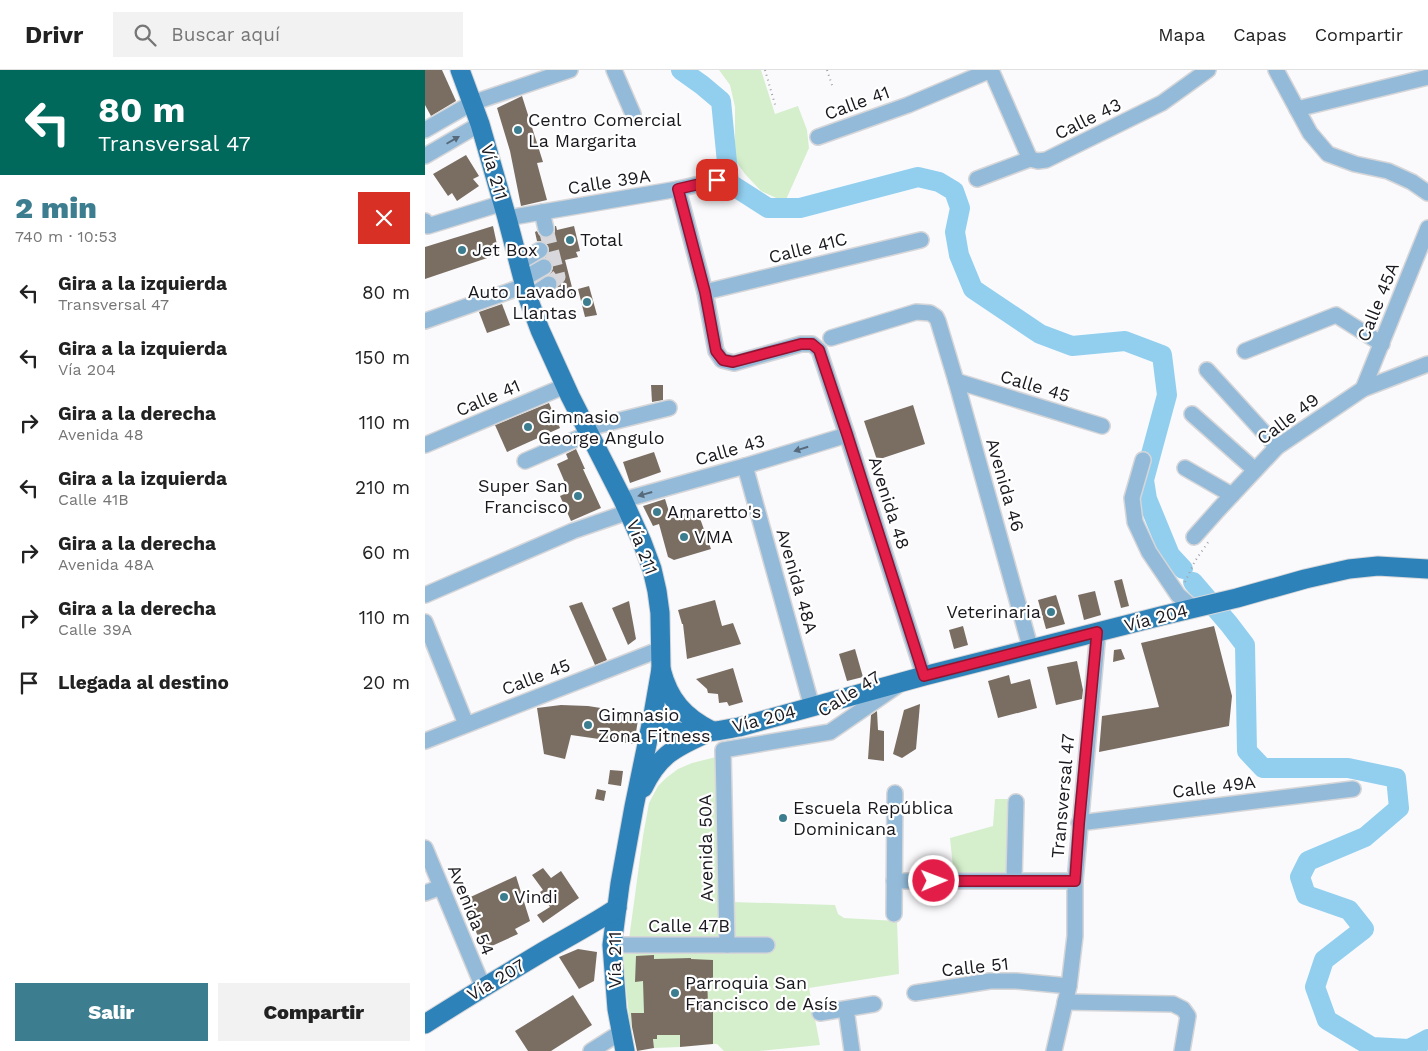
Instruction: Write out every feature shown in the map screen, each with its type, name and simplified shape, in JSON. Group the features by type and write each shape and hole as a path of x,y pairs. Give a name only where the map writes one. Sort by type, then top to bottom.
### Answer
{"main road":[{"name":"Vía 211","path":"460,70 481,124 523,281 565,386 589,431 642,542 652,569 660,613 661,669 620,884 612,945 616,1002 625,1051"},
{"name":"Vía 204","path":"653,715 660,724 670,730 683,733 712,732 765,721 904,681 1237,598 1305,579 1349,569 1377,566 1428,569"},
{"name":"Vía 204","path":"661,669 664,680 675,702 691,719 712,732"},
{"path":"634,807 651,773 664,756 688,742 712,732"},
{"name":"Vía 207","path":"568,937 601,906 620,884"},
{"name":"Vía 207","path":"425,1024 568,937 595,924 617,908"}],"street":[{"path":"425,130 472,103 570,70"},
{"path":"614,70 633,114"},
{"path":"991,70 1030,159"},
{"name":"Calle 41","path":"818,137 908,105 991,70"},
{"name":"Calle 43","path":"977,179 1030,159 1046,160 1078,145 1162,103 1208,70"},
{"path":"1276,70 1310,133 1328,154 1355,164 1388,171 1412,182 1428,193"},
{"path":"1297,109 1428,77"},
{"path":"425,156 481,124"},
{"name":"Calle 39A","path":"425,221 428,226 505,210 542,212 678,189 717,180"},
{"path":"678,189 705,292"},
{"path":"542,212 546,228"},
{"name":"Calle 45A","path":"1363,389 1428,228"},
{"name":"Calle 41C","path":"705,292 921,240"},
{"path":"523,281 540,250"},
{"path":"425,321 523,281 544,267"},
{"path":"523,281 549,284"},
{"name":"Avenida 48","path":"705,292 716,351 723,360 733,362 801,344 812,344 819,350 924,676"},
{"name":"Avenida 46","path":"831,338 916,312 930,313 936,317 956,381 1031,650"},
{"path":"1245,352 1336,315 1382,344"},
{"name":"Calle 49","path":"1194,537 1277,447 1363,389 1428,364"},
{"path":"1207,370 1277,447"},
{"name":"Calle 45","path":"956,381 1102,426"},
{"name":"Calle 41","path":"425,445 565,386"},
{"path":"525,461 589,431 669,408"},
{"path":"1192,414 1255,470"},
{"name":"Calle 43","path":"425,595 626,506 847,434"},
{"path":"1143,460 1133,498 1135,522 1149,552 1178,595 1197,608"},
{"name":"Avenida 48A","path":"745,466 812,707"},
{"path":"1185,468 1232,495"},
{"path":"425,622 466,724"},
{"name":"Transversal 47","path":"1054,1051 1069,986 1075,936 1075,881 1079,824 1097,632"},
{"name":"Calle 45","path":"425,741 661,649"},
{"name":"Calle 47","path":"723,750 830,732 904,681"},
{"name":"Avenida 50A","path":"723,750 727,945"},
{"name":"Calle 49A","path":"1079,824 1353,789"},
{"path":"894,914 895,793"},
{"path":"1014,880 1016,802"},
{"name":"Avenida 54","path":"425,848 483,987"},
{"path":"894,881 1075,881"},
{"path":"425,893 441,886"},
{"name":"Calle 47B","path":"612,945 767,945"},
{"name":"Calle 51","path":"915,993 990,981 1016,981 1069,986"},
{"path":"1065,1002 1173,1004 1183,1009 1188,1016 1182,1051"},
{"path":"820,1013 874,1004"},
{"path":"847,1009 852,1051"},
{"path":"591,1051 621,1032"}],"path":[{"path":"765,70 776,108"},
{"path":"827,70 833,88"},
{"path":"1178,595 1195,561 1211,539"}],"green space":[{"path":"719,70 761,70 775,114 798,106 807,130 809,148 785,202 761,191 735,160 735,107 730,85"},
{"path":"720,756 723,940 629,939 649,803 658,786 678,769 692,763"},
{"path":"995,799 1010,799 1008,877 954,877 950,838 993,826"},
{"path":"732,902 835,905 838,914 844,918 897,921 899,974 809,988 820,1045 759,1051 724,1051 717,1044 713,1044 713,1005 708,1004 680,1038 680,1047 654,1048 653,1039 657,1039 654,1013 631,1013 632,1042 622,953 771,953 771,939 731,937","holes":["706,960 713,960 713,978 695,978"]}],"building":[{"path":"425,70 442,70 456,101 431,116 425,105"},
{"name":"Centro Comercial La Margarita","path":"522,96 543,162 537,163 547,200 521,206 510,151 497,108"},
{"path":"466,155 479,176 473,179 479,186 457,201 452,193 448,196 433,174"},
{"name":"Jet Box","path":"493,226 499,254 425,279 425,247"},
{"path":"555,226 557,230 574,226 580,251 576,252 578,257 565,260 574,295 553,300 551,294 557,289 558,283 556,278 549,275 553,267 552,262 545,258 549,250 548,246 544,242 537,241 535,232 537,231 543,238 549,238 555,232"},
{"name":"Auto Lavado Llantas","path":"589,286 597,315 585,317 578,289"},
{"path":"502,304 510,325 487,333 479,312"},
{"path":"651,385 663,385 663,400 652,402"},
{"name":"Gimnasio George Angulo","path":"549,403 560,428 507,452 495,425"},
{"path":"913,405 925,444 877,460 864,421"},
{"path":"576,449 601,508 571,521 560,496 569,492 557,464 568,459 566,454"},
{"path":"654,452 661,472 630,483 623,462"},
{"name":"VMA","path":"665,499 671,518 697,510 711,549 674,560 668,557 659,524 653,526 643,506"},
{"path":"1122,579 1129,606 1121,608 1114,581"},
{"path":"1095,591 1101,615 1084,620 1078,595"},
{"name":"Veterinaria","path":"1056,595 1065,624 1046,629 1038,600"},
{"path":"715,600 722,626 733,623 741,644 687,659 683,624 678,610"},
{"path":"629,601 636,639 628,645 612,608"},
{"path":"582,602 607,660 595,665 569,606"},
{"path":"963,626 968,645 954,649 949,630"},
{"path":"1214,626 1232,696 1229,726 1099,752 1102,716 1159,707 1141,643"},
{"path":"855,649 863,677 847,681 839,654"},
{"path":"1121,649 1125,659 1113,662 1114,650"},
{"path":"1077,661 1083,690 1082,699 1056,705 1047,667"},
{"path":"733,668 743,702 729,706 727,702 719,703 718,694 708,693 707,689 696,679"},
{"path":"1009,675 1011,684 1030,679 1037,708 998,718 988,681"},
{"path":"920,704 916,749 902,758 893,754 904,710"},
{"name":"Gimnasio Zona Fitness","path":"561,705 588,706 639,714 634,744 571,735 565,759 544,754 537,708"},
{"path":"877,711 878,730 884,731 884,761 868,759 871,715"},
{"path":"610,770 623,771 621,786 608,784"},
{"path":"597,789 606,791 604,801 595,799"},
{"path":"543,868 551,878 561,871 579,898 543,923 537,915 550,907 540,892 543,890 532,875"},
{"path":"516,876 530,921 515,929 518,934 483,950 464,900"},
{"path":"578,949 597,952 594,981 579,989 559,957"},
{"path":"654,955 654,959 691,958 713,960 713,978 707,978 708,1004 713,1005 713,1044 680,1047 680,1035 657,1035 657,1039 653,1039 654,1048 637,1051 631,1013 644,1013 643,981 635,982 636,956"},
{"path":"573,995 592,1025 551,1051 528,1051 515,1031"}],"waterway":[{"path":"681,70 721,101 729,183 768,208 800,208 918,177 939,182 954,191 960,208 955,232 959,255 973,289 1040,334 1072,346 1125,341 1162,355 1167,395 1144,480 1147,499 1170,555 1183,569"},
{"path":"1193,582 1245,645 1247,751 1263,768 1348,768 1396,778 1399,808 1365,837 1308,861 1300,877 1306,895 1349,910 1364,929 1324,960 1315,987 1327,1020 1372,1047 1409,1049 1428,1039"}],"tunnel":[{"path":"546,229 558,277 549,284"}],"place":[{"name":"Centro Comercial La Margarita","path":"518,130"},
{"name":"Total","path":"570,240"},
{"name":"Jet Box","path":"462,250"},
{"name":"Auto Lavado Llantas","path":"587,302"},
{"name":"Gimnasio George Angulo","path":"528,427"},
{"name":"Super San Francisco","path":"578,496"},
{"name":"Amaretto's","path":"657,512"},
{"name":"VMA","path":"684,537"},
{"name":"Veterinaria","path":"1051,612"},
{"name":"Gimnasio Zona Fitness","path":"588,725"},
{"name":"Escuela República Dominicana","path":"783,818"},
{"name":"Vindi","path":"504,897"},
{"name":"Parroquia San Francisco de Asís","path":"675,993"}],"route":[{"path":"717,180 678,189 705,292 716,351 723,360 733,362 801,344 812,344 819,350 924,676 1097,632 1075,881 934,881"}]}
